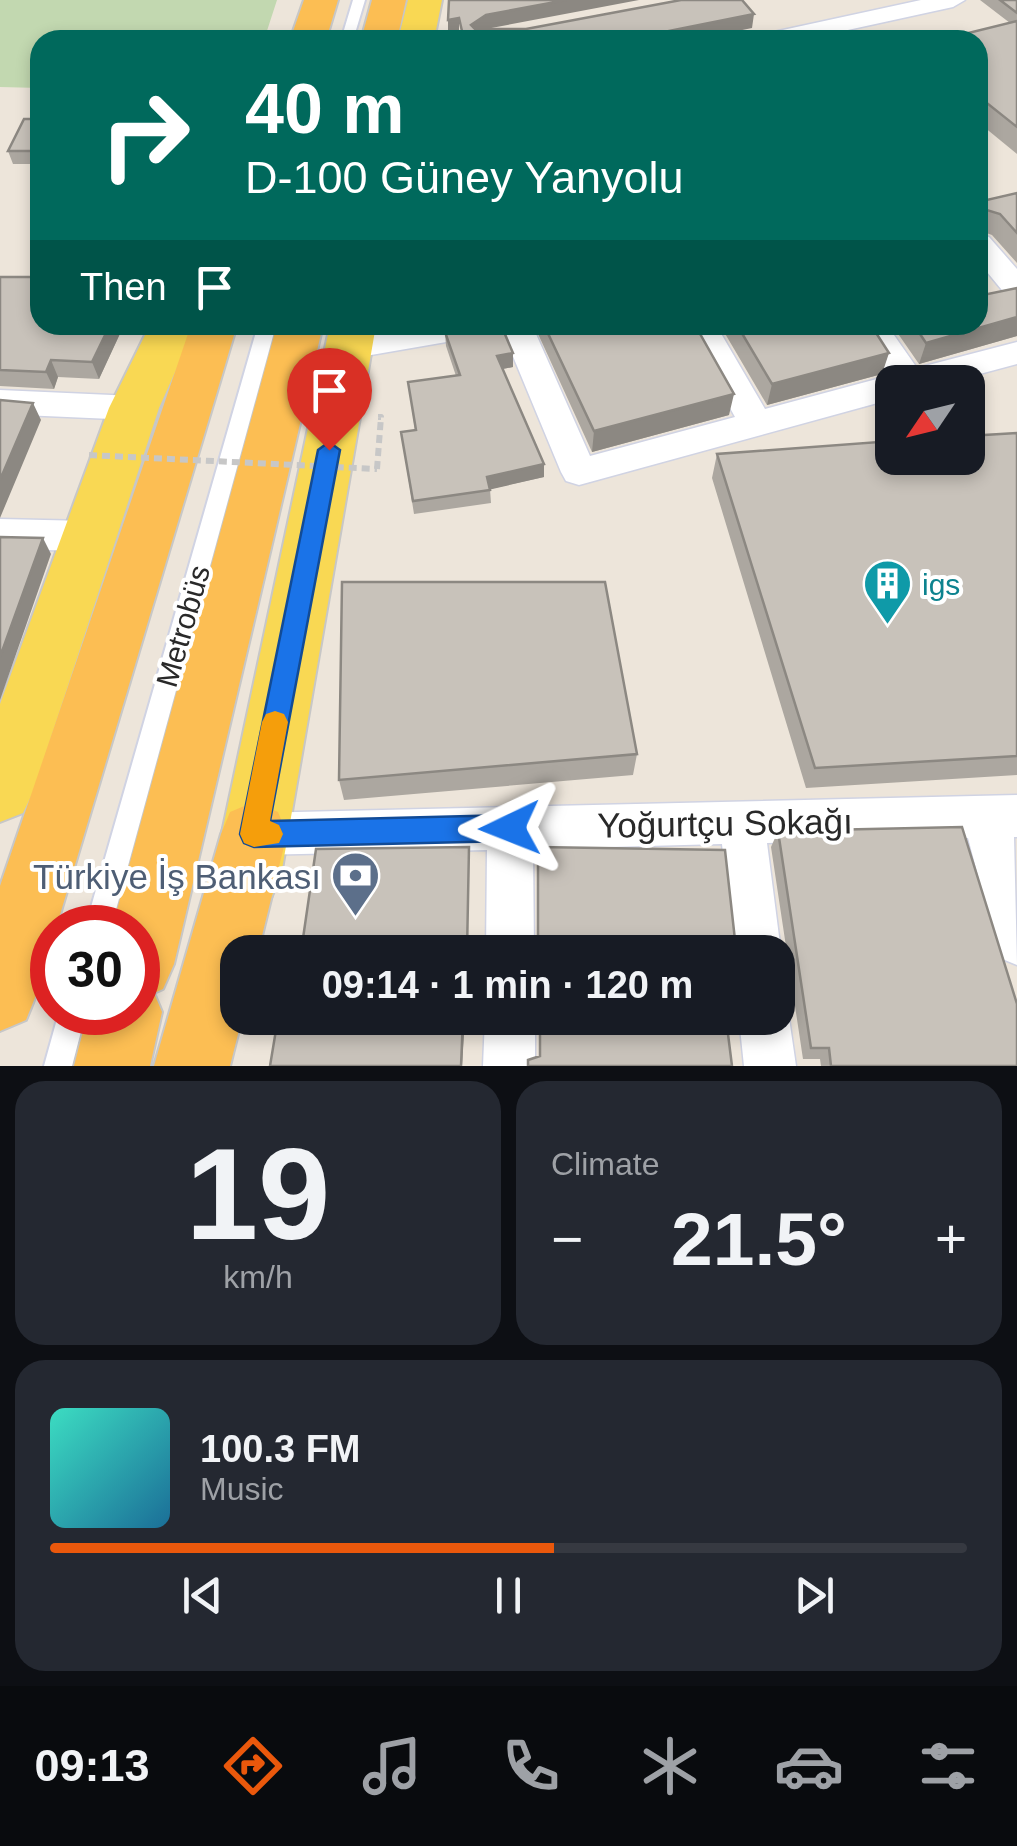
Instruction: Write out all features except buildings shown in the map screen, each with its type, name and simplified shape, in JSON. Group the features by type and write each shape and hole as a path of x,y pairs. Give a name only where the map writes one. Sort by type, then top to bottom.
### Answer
{"highway":[{"path":"312,30 322,0"},
{"path":"382,30 389,0"},
{"path":"0,994 211,335"},
{"path":"156,905 332,335"},
{"path":"192,1066 254,834"},
{"path":"112,1066 120,1035"}],"main road":[{"path":"418,30 425,0"},
{"path":"0,792 134,408 168,335"},
{"path":"216,1066 333,335"}],"street":[{"path":"815,30 953,0"},
{"path":"988,255 1017,288"},
{"path":"520,335 579,472 875,392"},
{"path":"706,335 756,424"},
{"path":"878,335 898,365"},
{"path":"972,365 1017,353"},
{"path":"0,402 134,408"},
{"path":"0,534 89,536"},
{"path":"1002,816 1017,941"},
{"name":"Yoğurtçu Sokağı","path":"254,834 1002,816"},
{"path":"742,823 755,935"},
{"path":"510,828 510,935"},
{"path":"510,1035 510,1066"},
{"path":"766,1035 770,1066"}],"lane":[{"path":"350,30 359,0"},
{"name":"Metrobüs","path":"104,905 264,335"},
{"path":"58,1066 67,1035"}],"path":[{"path":"88,455 377,469 381,417"}],"green space":[{"path":"0,0 277,0 267,30 30,30 30,88 0,87"}],"slow traffic":[{"path":"269,834 254,834 275,722"}],"place":[{"name":"igs","path":"887,626"},
{"name":"Türkiye İş Bankası","path":"356,918"}],"route":[{"path":"329,450 254,834 510,828"}]}
